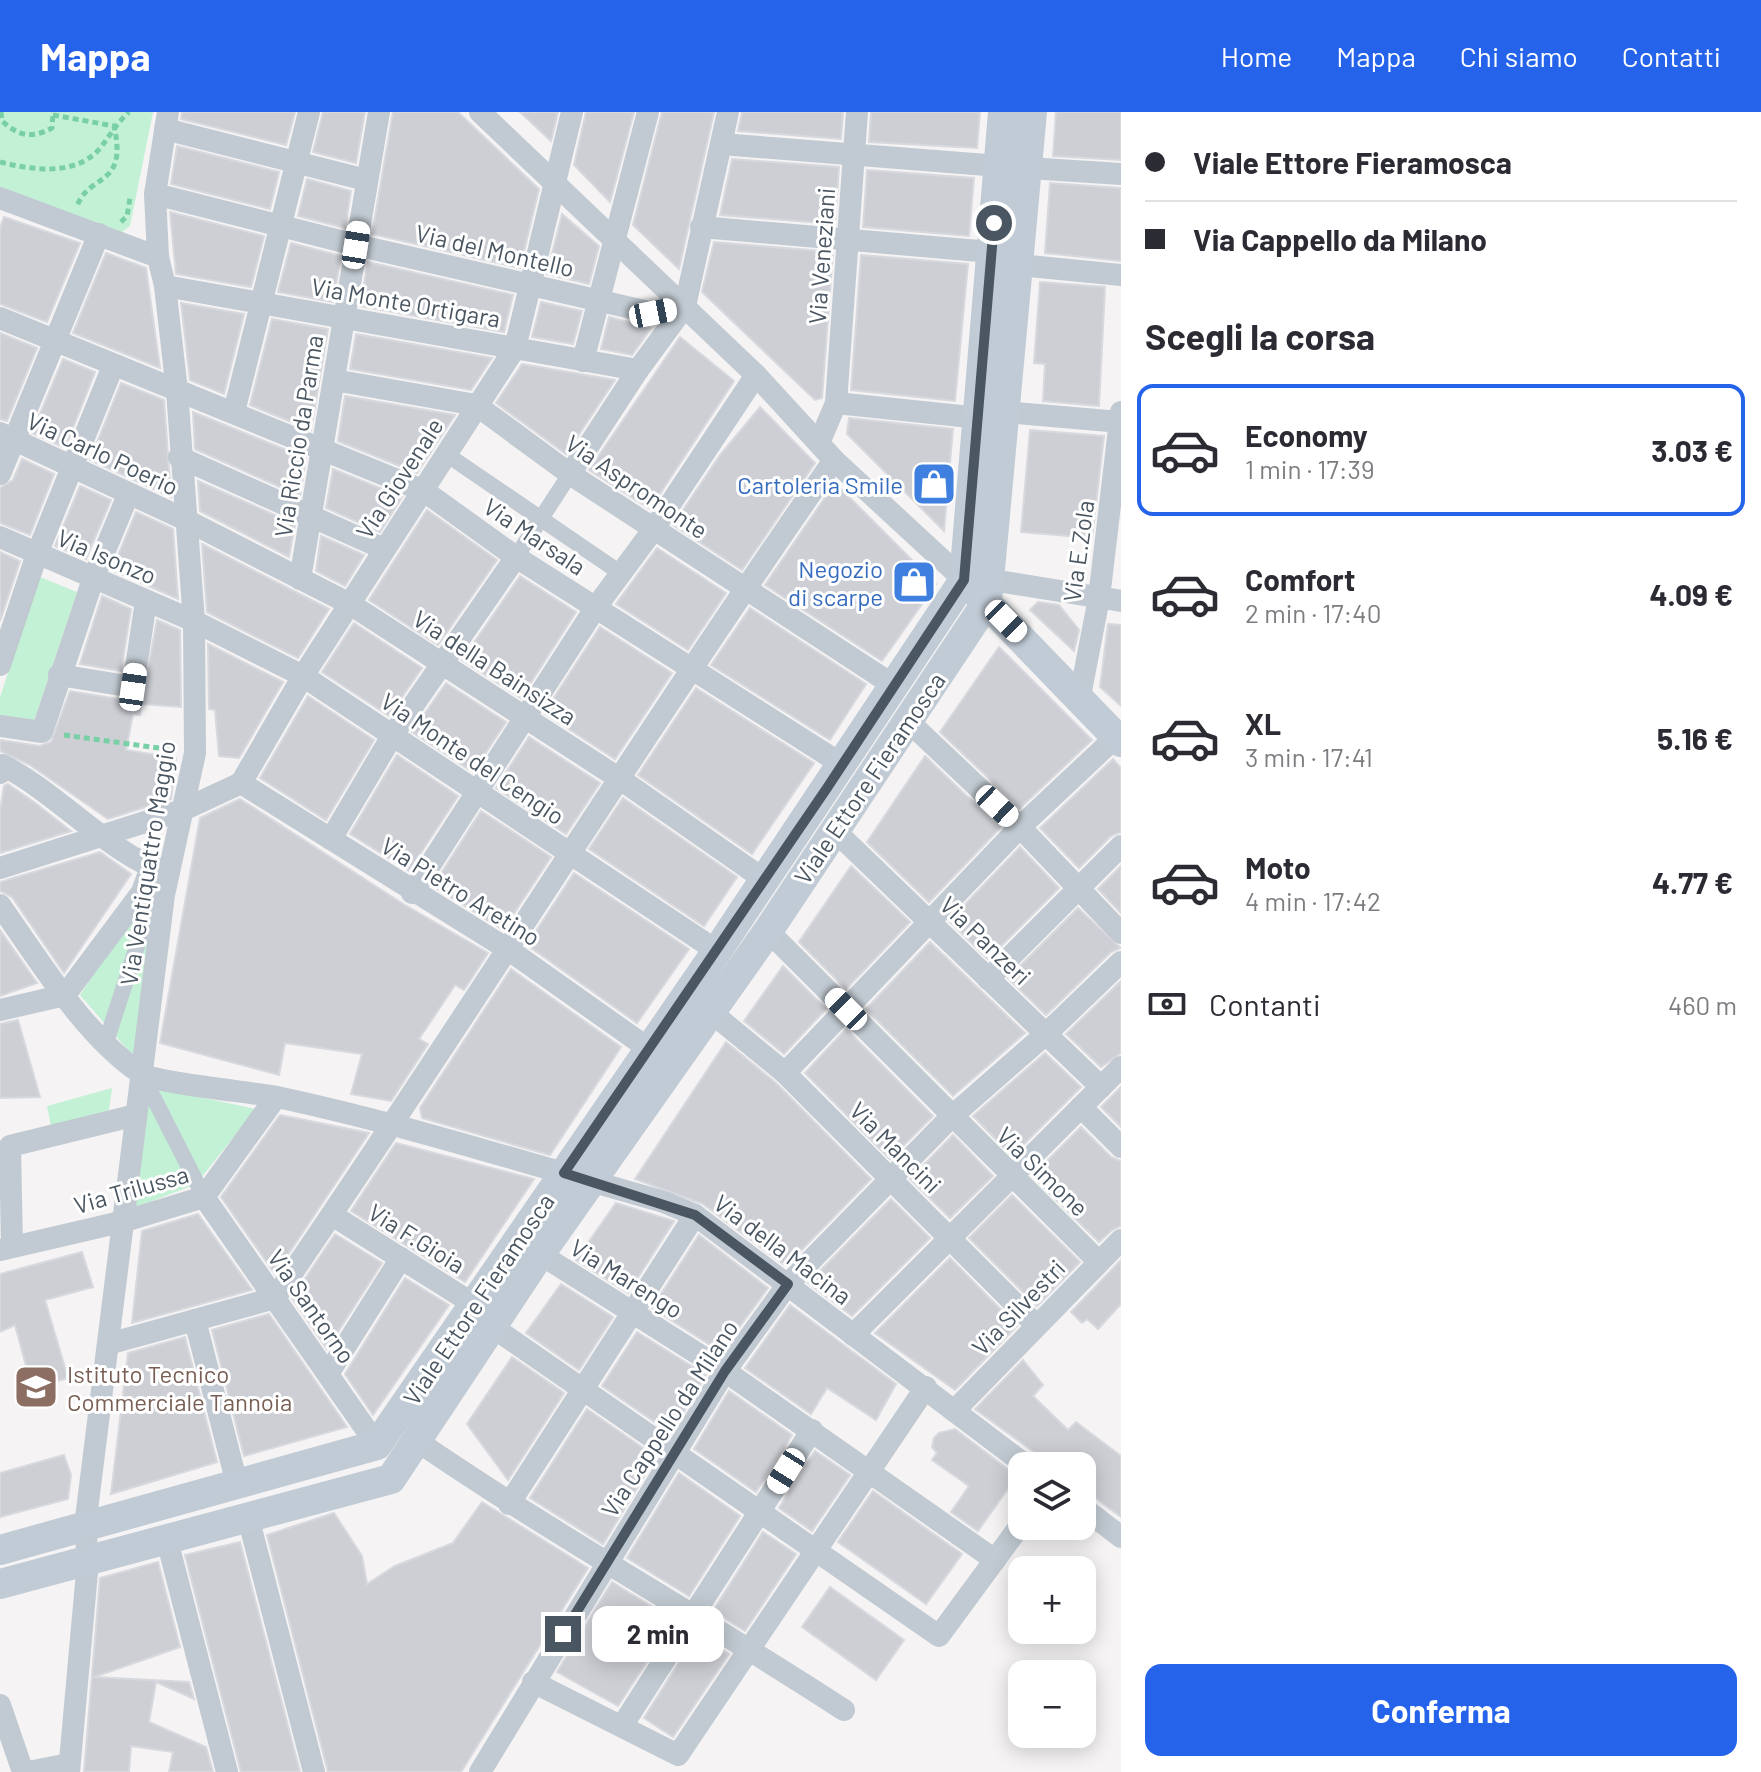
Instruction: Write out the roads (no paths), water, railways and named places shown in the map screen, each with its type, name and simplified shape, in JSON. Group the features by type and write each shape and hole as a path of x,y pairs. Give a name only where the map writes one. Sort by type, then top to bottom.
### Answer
{"main road":[{"name":"Viale Ettore Fieramosca","path":"992,415 1019,265 1014,167 1003,112"},
{"name":"Viale Ettore Fieramosca","path":"377,1445 540,1254 712,1013 908,721 981,587 992,415 991,252 1032,112"},
{"name":"Viale Ettore Fieramosca","path":"248,1517 391,1479 417,1441 564,1173 843,765 893,685 981,587"},
{"path":"981,587 1119,739"},
{"path":"0,1550 377,1445"},
{"path":"0,1584 248,1517"}],"street":[{"path":"234,412 309,112"},
{"name":"Via Riccio da Parma","path":"300,579 379,112"},
{"path":"480,112 756,375 834,460 981,587 1110,599"},
{"name":"Via Giovenale","path":"241,783 303,676 515,348 572,112"},
{"path":"583,361 648,112"},
{"path":"331,839 392,736 516,557 638,370 685,306 728,112"},
{"name":"Via Veneziani","path":"819,443 836,403 857,112"},
{"path":"166,121 366,180"},
{"name":"Via Ventiquattro Maggio","path":"69,1768 88,1561 85,1526 128,1215 153,894 183,810 195,753 194,621 179,457 177,391 165,286 158,257 155,194 166,121"},
{"path":"721,144 1121,174"},
{"name":"Via del Montello","path":"155,194 356,245 653,313 685,306"},
{"path":"0,198 102,226 158,257"},
{"path":"0,474 7,436 56,341 102,226"},
{"path":"701,227 991,252"},
{"path":"1019,265 1121,275"},
{"name":"Via Monte Ortigara","path":"165,286 638,370"},
{"name":"Via Marsala","path":"0,318 424,491 516,557 843,765"},
{"path":"0,665 6,631 113,366"},
{"path":"412,893 619,572 653,530 756,375"},
{"name":"Via Aspromonte","path":"334,380 476,405 653,530 893,685"},
{"path":"836,403 1121,422"},
{"name":"Via E.Zola","path":"1080,696 1110,599 1121,412"},
{"name":"Via Carlo Poerio","path":"7,436 184,519"},
{"path":"446,454 619,572"},
{"path":"179,457 384,549"},
{"path":"108,1344 275,1298 393,1126 744,589 834,460"},
{"path":"0,726 42,732 93,579 128,495"},
{"name":"Via della Bainsizza","path":"184,519 350,604 620,779 765,880"},
{"name":"Via Isonzo","path":"0,537 194,621"},
{"path":"59,675 133,687 146,601"},
{"name":"Via Monte del Cengio","path":"194,621 303,676 476,794 717,951"},
{"path":"908,721 1020,827 1121,933"},
{"path":"785,1073 1020,827 1119,739"},
{"path":"0,773 2,765 32,780 106,837 160,870"},
{"path":"0,868 106,837 183,810 241,783"},
{"name":"Via Pietro Aretino","path":"241,783 412,893 509,950 649,1049"},
{"name":"Via Panzeri","path":"834,830 1101,1087"},
{"path":"988,979 1121,846"},
{"path":"0,1010 65,995 153,894"},
{"path":"106,1042 153,894"},
{"path":"0,905 65,995 106,1042 140,1069 204,1197"},
{"name":"Via Simone","path":"768,931 1013,1180 1099,1262"},
{"name":"Via Cappello da Milano","path":"480,1772 725,1371 788,1284 951,1117 1047,1033 1121,962"},
{"name":"Via Mancini","path":"712,1013 785,1073 1036,1325"},
{"path":"853,1335 949,1237 1013,1180 1121,1067"},
{"name":"Via della Macina","path":"140,1069 276,1097 393,1126 564,1173 695,1215 1008,1452"},
{"path":"256,1109 276,1097"},
{"name":"Via Trilussa","path":"6,1248 204,1197 276,1097"},
{"path":"1081,1107 1121,1147"},
{"path":"6,1248 10,1146 136,1115"},
{"name":"Via Santorno","path":"204,1197 377,1445"},
{"name":"Via F.Gioia","path":"332,1215 401,1258 582,1390 819,1550 939,1636 995,1560"},
{"path":"509,1504 695,1215"},
{"name":"Via Silvestri","path":"954,1411 1121,1240"},
{"name":"Via Marengo","path":"540,1254 725,1371 995,1560"},
{"path":"328,1374 401,1258"},
{"path":"195,1320 237,1484"},
{"path":"533,1682 678,1755 926,1387"},
{"path":"622,1726 812,1430"},
{"path":"417,1441 509,1504 751,1649 844,1710"},
{"path":"248,1517 314,1772"},
{"path":"1096,1518 1121,1537"},
{"path":"167,1540 227,1772"},
{"path":"995,1560 1010,1540"},
{"path":"0,1705 7,1750 25,1772 69,1768"}],"place":[{"name":"Cartoleria Smile","path":"934,484"},
{"name":"Negozio di scarpe","path":"914,582"},
{"name":"Istituto Tecnico Commerciale Tannoia","path":"36,1387"}]}
